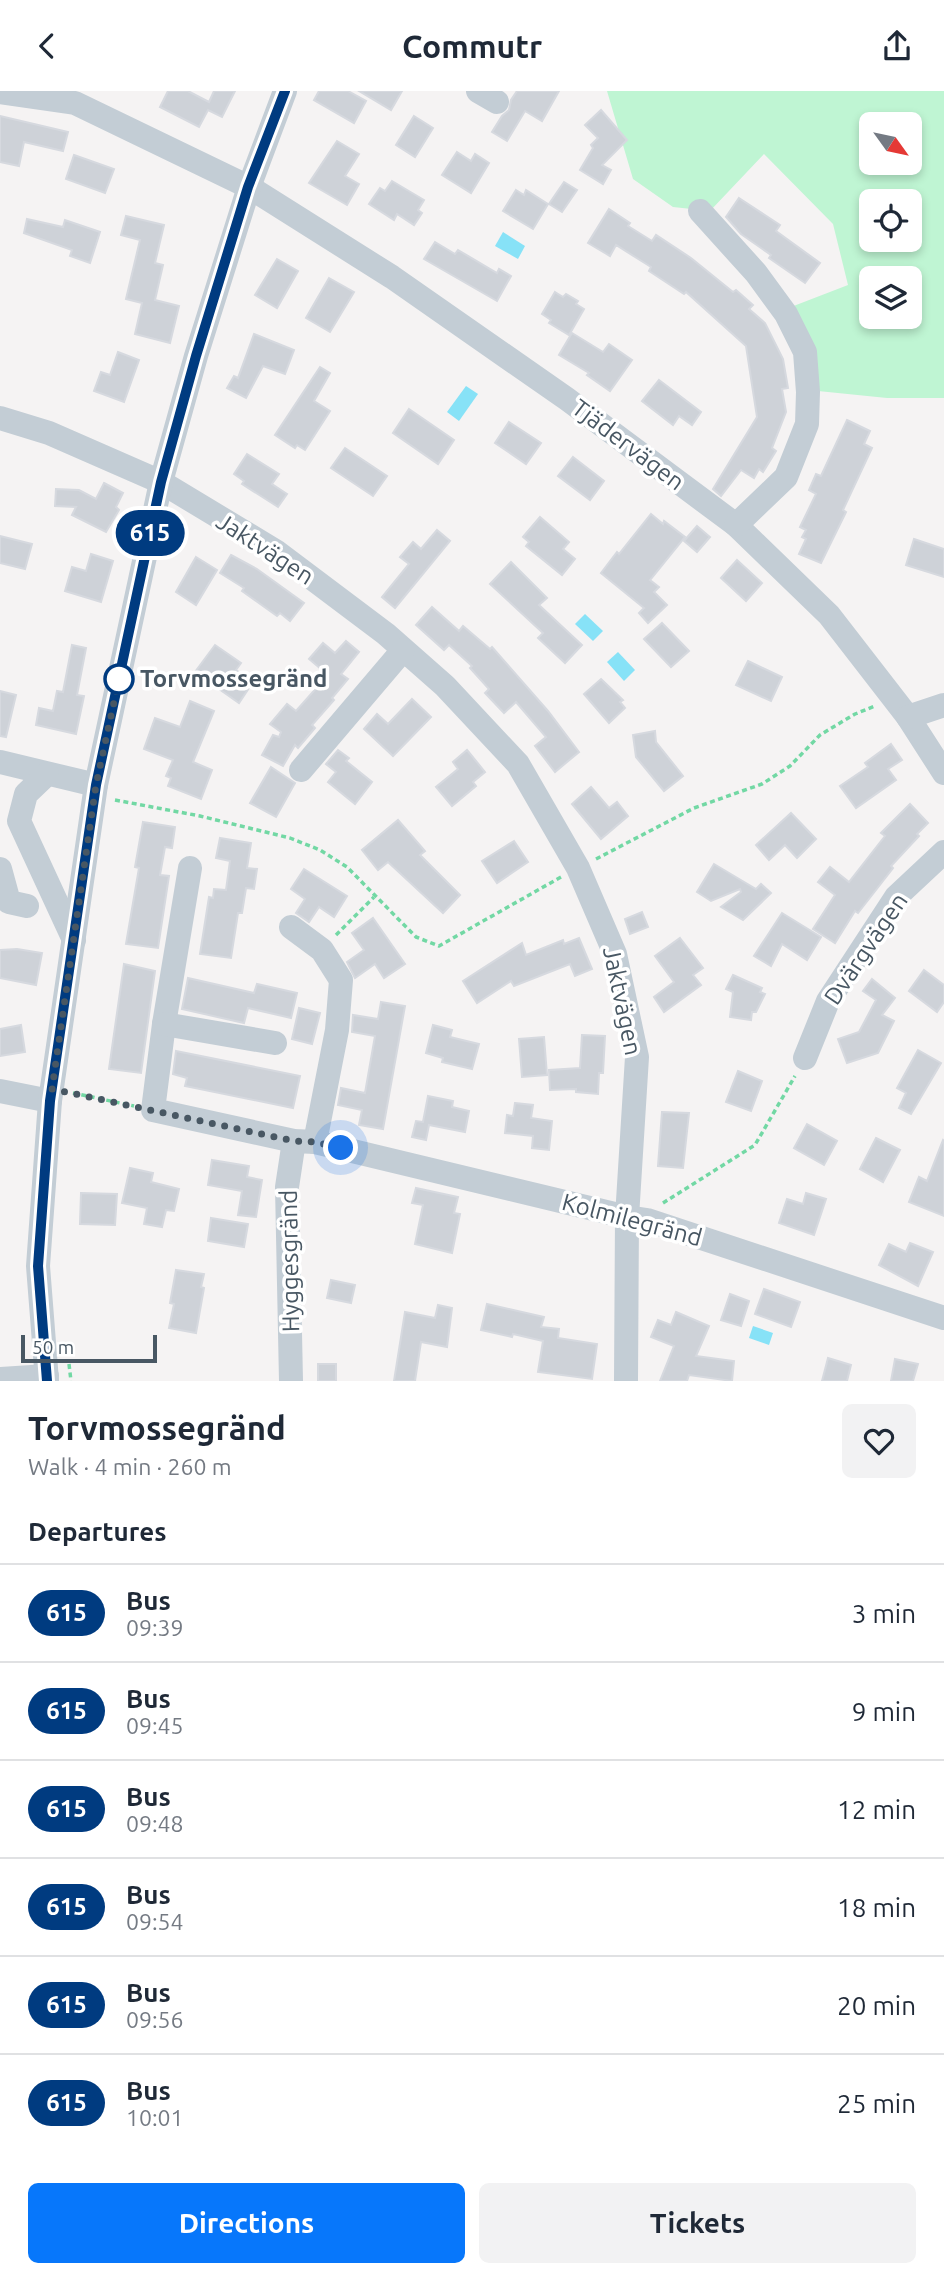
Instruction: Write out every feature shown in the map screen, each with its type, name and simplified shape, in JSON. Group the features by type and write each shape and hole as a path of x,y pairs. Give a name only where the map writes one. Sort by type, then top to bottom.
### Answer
{"street":[{"path":"0,1379 55,1379 38,1266 62,1096 74,940 105,792 161,482 248,187 285,91"},
{"name":"Tjädervägen","path":"0,92 75,103 248,187 403,285 567,399 736,525 829,615 908,717 944,773"},
{"path":"700,211 756,273 786,314 805,352 807,424 786,477 736,525"},
{"name":"Jaktvägen","path":"0,418 49,433 161,482 276,552 386,634 445,686 518,764 578,868 615,954 637,1057 637,1218 626,1381"},
{"path":"302,770 403,650"},
{"path":"908,717 944,705"},
{"path":"0,762 105,792"},
{"path":"47,774 26,794 19,821 74,940"},
{"name":"Dvärgvägen","path":"805,1058 828,1001 896,897 944,852"},
{"path":"153,1110 164,1024 190,868"},
{"path":"0,869 9,902 27,906"},
{"path":"291,927 322,950 341,980 337,1030 304,1142"},
{"path":"164,1024 275,1043"},
{"path":"0,1091 62,1096"},
{"name":"Kolmilegränd","path":"153,1110 637,1218 944,1318"},
{"name":"Hyggesgränd","path":"291,1381 287,1187 304,1142"}],"path":[{"path":"105,792 290,838 320,850 347,867 416,937 439,946 578,868 694,808 762,783 790,766 820,735 855,714 884,703 908,717"},
{"path":"322,950 374,897"},
{"path":"637,1218 755,1145 805,1058"},
{"path":"62,1096 153,1110"},
{"path":"55,1379 68,1354"}],"green space":[{"path":"607,91 944,91 944,398 887,398 818,391 791,307 848,285 833,224 764,154 710,211 673,207 633,179"}],"water":[{"path":"503,232 525,246 518,259 495,246"},
{"path":"466,386 478,394 459,421 447,412"},
{"path":"585,614 603,631 593,641 575,624"},
{"path":"618,652 635,670 624,681 607,662"},
{"path":"753,1326 773,1333 769,1345 749,1338"}],"building":[{"path":"168,91 188,91 209,102 214,91 235,91 222,117 208,110 199,127 160,107"},
{"path":"319,91 348,91 366,101 354,123 314,100"},
{"path":"359,91 402,91 391,110"},
{"path":"517,91 559,91 542,121 525,111 507,141 492,132 509,110"},
{"path":"601,110 627,140 602,165 611,170 603,184 580,170 593,148 591,145 598,138 585,125"},
{"path":"0,116 68,132 63,151 24,142 19,166 0,162"},
{"path":"414,116 433,128 415,157 396,145"},
{"path":"337,141 359,154 345,176 359,184 347,205 309,183"},
{"path":"457,152 471,161 475,154 489,163 471,193 442,175"},
{"path":"74,155 114,169 105,193 66,179"},
{"path":"392,181 424,200 418,210 422,213 414,225 397,214 394,220 369,204 380,188 385,191"},
{"path":"564,182 577,190 562,212 549,204"},
{"path":"516,190 524,195 526,190 548,204 533,229 503,211"},
{"path":"739,198 780,225 776,231 820,263 805,283 769,258 771,255 741,234 726,217"},
{"path":"609,209 630,223 628,226 652,241 656,235 691,258 733,292 736,290 753,305 749,309 765,323 783,359 788,388 782,389 786,412 772,448 776,451 763,472 759,469 754,478 741,470 721,496 713,489 757,417 746,346 686,292 684,294 649,271 651,267 616,245 610,256 588,243"},
{"path":"126,216 164,225 155,263 163,265 155,300 179,306 170,343 135,334 142,303 126,299 140,240 121,235"},
{"path":"27,219 63,227 65,220 100,232 90,263 70,256 72,250 24,233"},
{"path":"435,242 455,254 458,250 497,273 499,269 511,276 497,301 424,259"},
{"path":"277,259 298,271 277,308 255,295"},
{"path":"329,278 354,292 330,332 306,318"},
{"path":"555,292 563,297 566,294 578,301 576,304 584,309 569,335 549,323 551,320 542,314"},
{"path":"572,333 603,352 609,344 632,360 610,391 587,375 589,373 559,355"},
{"path":"254,334 294,350 285,374 263,366 246,398 227,388 234,376 238,378"},
{"path":"118,352 139,360 124,402 94,391 101,372 110,375"},
{"path":"320,367 330,373 314,401 330,411 305,450 297,445 295,448 275,435"},
{"path":"659,380 701,412 692,425 679,416 673,425 642,401"},
{"path":"409,409 454,440 438,464 393,433"},
{"path":"847,420 870,431 864,444 872,448 843,510 846,512 821,563 799,554 806,539 802,537 806,530 800,527 816,494 809,490 816,474 821,476"},
{"path":"509,422 541,443 526,464 495,443"},
{"path":"345,448 387,476 373,496 331,468"},
{"path":"247,454 279,474 272,484 287,494 278,507 242,484 244,481 234,474"},
{"path":"573,457 604,481 590,500 558,476"},
{"path":"104,483 123,493 116,507 119,510 106,532 72,515 76,507 55,506 56,489 79,490 96,499"},
{"path":"651,514 685,537 650,580 659,587 654,592 667,605 648,623 639,613 644,608 601,573"},
{"path":"540,517 569,542 563,549 575,559 562,575 526,546 529,542 523,537"},
{"path":"697,526 710,537 697,552 684,541"},
{"path":"437,530 450,541 395,608 382,597 409,564 400,557 413,542 421,549"},
{"path":"0,536 32,544 25,569 0,563"},
{"path":"914,539 944,549 944,577 906,565"},
{"path":"91,554 113,561 101,602 65,591 72,567 86,571"},
{"path":"231,555 257,569 304,603 290,621 280,613 277,616 242,591 244,588 220,573"},
{"path":"196,557 217,570 196,605 176,592"},
{"path":"737,560 762,583 746,601 721,578"},
{"path":"511,562 547,598 539,605 582,645 565,663 538,638 543,633 490,584"},
{"path":"432,607 459,631 463,626 490,649 492,647 548,711 579,752 555,772 535,746 546,737 516,702 504,713 485,693 489,689 470,668 472,666 449,645 444,650 416,625"},
{"path":"662,623 689,651 671,667 644,639"},
{"path":"346,641 359,652 341,674 348,679 312,725 315,728 298,748 295,745 283,766 262,755 273,735 279,737 281,732 270,724 287,704 296,711 328,675 309,659 323,643 335,653"},
{"path":"72,645 86,648 77,695 84,696 76,734 36,725 39,708 53,711 57,691 63,692"},
{"path":"215,645 241,663 236,670 253,682 239,703 195,672"},
{"path":"748,661 782,677 771,701 736,685"},
{"path":"601,679 623,700 620,702 625,708 609,723 584,694"},
{"path":"0,691 16,695 6,737 0,736"},
{"path":"412,699 431,717 393,756 364,729 377,714 388,724"},
{"path":"190,701 214,711 193,762 212,770 201,799 168,786 171,778 166,776 173,760 144,749 155,718 180,727"},
{"path":"655,731 656,742 683,776 664,791 636,757 633,735"},
{"path":"891,744 902,760 888,769 896,780 856,808 840,786 868,767 865,763"},
{"path":"338,750 349,758 346,761 372,782 355,804 328,782 336,772 326,764"},
{"path":"467,750 485,772 473,782 476,786 452,806 436,787 458,769 453,762"},
{"path":"271,767 295,783 276,817 250,803"},
{"path":"591,787 609,808 617,802 628,816 601,839 572,804"},
{"path":"910,804 928,823 917,834 919,836 891,866 893,868 858,913 855,911 835,943 813,929 835,895 818,882 830,867 849,882 885,836 881,833"},
{"path":"791,813 816,839 797,858 785,845 769,860 756,845"},
{"path":"398,820 425,851 420,855 460,895 443,913 388,862 378,870 362,850"},
{"path":"143,822 175,827 172,848 165,847 160,875 169,876 158,948 126,944 139,868 135,867"},
{"path":"220,838 251,843 247,868 257,869 254,889 246,888 242,913 238,913 231,958 200,954 209,897 213,898 214,889 226,890 230,861 216,858"},
{"path":"514,841 528,862 497,883 482,861"},
{"path":"714,864 756,889 761,884 771,893 743,920 721,907 741,892 740,889 711,901 697,892"},
{"path":"304,869 347,896 334,917 319,907 309,922 296,913 305,899 291,889"},
{"path":"642,912 648,927 630,934 625,919"},
{"path":"782,913 821,937 807,960 782,944 771,966 754,956"},
{"path":"373,918 405,964 384,978 375,964 355,978 347,962 364,950 352,933"},
{"path":"579,938 592,969 575,976 570,964 514,986 511,981 477,1003 463,981 522,943 526,955 563,940 564,944"},
{"path":"680,938 703,968 693,975 701,985 664,1012 654,997 674,982 655,956"},
{"path":"17,949 42,953 36,985 0,978 0,950"},
{"path":"124,964 155,971 141,1073 109,1069"},
{"path":"924,970 944,985 944,1002 937,1012 909,991"},
{"path":"733,975 762,988 760,992 765,994 756,1012 752,1012 751,1020 730,1017 733,992 726,989"},
{"path":"188,978 254,993 257,984 297,993 291,1018 248,1008 244,1023 182,1009"},
{"path":"872,979 895,998 882,1015 894,1021 878,1053 847,1063 838,1039 859,1032 876,1000 863,991"},
{"path":"381,1002 405,1006 383,1129 359,1125 362,1110 338,1105 341,1088 365,1093 375,1036 352,1032 353,1015 378,1019"},
{"path":"299,1008 320,1013 312,1044 292,1039"},
{"path":"21,1025 25,1052 0,1056 0,1029"},
{"path":"433,1025 452,1030 450,1037 479,1044 472,1069 442,1062 443,1058 426,1053"},
{"path":"582,1035 605,1036 603,1073 599,1073 598,1094 576,1092 576,1089 550,1090 549,1070 580,1068"},
{"path":"544,1037 547,1075 522,1077 519,1039"},
{"path":"918,1050 941,1063 911,1114 899,1108 906,1093 897,1088"},
{"path":"176,1051 300,1076 293,1108 185,1086 187,1078 173,1074"},
{"path":"738,1071 762,1081 751,1111 726,1102"},
{"path":"428,1096 453,1101 452,1107 469,1111 465,1132 429,1125 426,1140 412,1137 416,1121 423,1122"},
{"path":"515,1103 533,1105 531,1118 552,1121 549,1150 532,1148 533,1136 505,1133 507,1115 513,1116"},
{"path":"662,1112 689,1113 683,1168 658,1166"},
{"path":"807,1124 837,1141 824,1165 794,1148"},
{"path":"876,1138 900,1150 883,1182 860,1169"},
{"path":"943,1140 944,1216 909,1202 919,1177 927,1181"},
{"path":"212,1160 249,1166 247,1177 262,1180 256,1217 238,1215 242,1191 208,1185"},
{"path":"130,1168 153,1173 151,1182 179,1189 174,1211 166,1210 162,1227 144,1224 147,1208 122,1203"},
{"path":"416,1188 458,1197 454,1213 460,1214 452,1253 415,1244 423,1205 412,1203"},
{"path":"81,1193 117,1194 115,1225 80,1224"},
{"path":"806,1193 826,1199 814,1235 779,1223 787,1199 803,1204"},
{"path":"211,1218 248,1224 244,1247 208,1241"},
{"path":"910,1243 933,1252 918,1286 879,1265 889,1244 906,1252"},
{"path":"176,1270 204,1274 196,1333 169,1328"},
{"path":"331,1280 355,1285 351,1303 327,1298"},
{"path":"764,1289 800,1302 791,1327 755,1314"},
{"path":"730,1294 749,1301 741,1326 721,1320"},
{"path":"487,1304 544,1317 541,1327 559,1329 558,1338 597,1344 592,1379 538,1372 543,1341 481,1330"},
{"path":"438,1305 452,1308 447,1347 421,1342 415,1381 394,1381 405,1312 435,1318"},
{"path":"676,1312 709,1326 696,1356 734,1361 732,1381 689,1375 687,1381 660,1381 674,1346 651,1337 658,1320 671,1325"},
{"path":"828,1358 851,1365 847,1381 822,1381"},
{"path":"895,1359 918,1364 913,1381 891,1381"},
{"path":"318,1364 336,1364 336,1381 318,1381"}],"bus line":[{"name":"615","path":"47,1381 38,1266 50,1101 96,785 161,482 248,187 285,91"}],"place":[{"name":"Torvmossegränd","path":"119,679"}],"route":[{"path":"119,679 96,785 52,1089 294,1141 315,1142 341,1148"}]}
